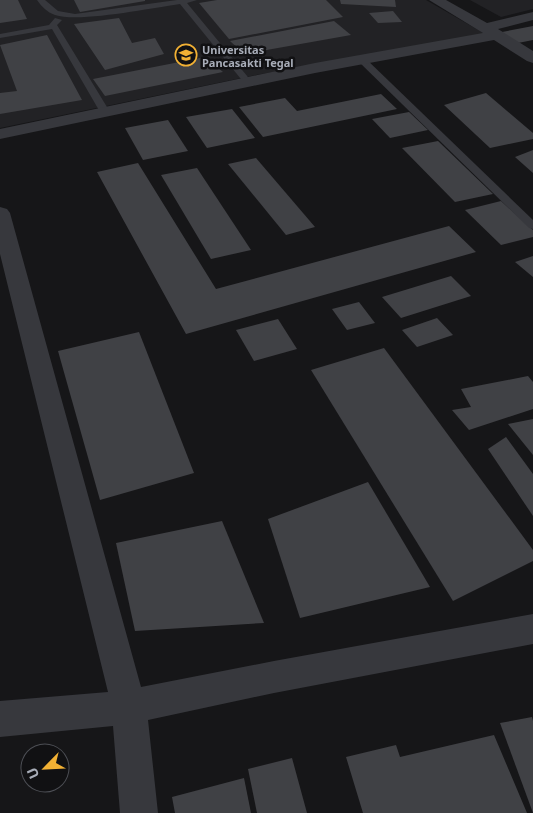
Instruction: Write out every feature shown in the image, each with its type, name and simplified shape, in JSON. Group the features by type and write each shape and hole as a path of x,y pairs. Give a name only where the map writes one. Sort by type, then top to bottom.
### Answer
{"street":[{"path":"436,0 533,58"},
{"path":"0,134 492,32 533,16"},
{"path":"1,223 129,707 139,813"},
{"path":"0,719 129,707 274,677 533,629"}],"lane":[{"path":"41,0 54,13 61,16 75,16 193,0"},
{"path":"182,2 248,82"},
{"path":"0,36 53,25 61,16"},
{"path":"53,25 105,112"},
{"path":"361,59 533,226"}],"shaded area":[{"name":"Universitas Pancasakti Tegal","path":"0,0 426,0 487,35 256,75 0,128"},
{"path":"470,0 533,0 533,9 501,17"}],"building":[{"path":"0,0 18,0 27,19 0,23"},
{"path":"74,0 145,0 145,1 80,12"},
{"path":"217,0 326,0 343,17 229,39 199,3"},
{"path":"340,0 395,0 396,7 341,4"},
{"path":"393,11 402,22 378,23 369,13"},
{"path":"119,18 132,43 155,38 164,54 105,70 74,24"},
{"path":"334,21 351,35 244,54 230,41"},
{"path":"533,26 533,40 513,44 497,33"},
{"path":"47,35 82,100 0,114 0,93 17,91 0,45"},
{"path":"205,57 223,72 105,96 93,79"},
{"path":"486,93 533,133 533,139 490,148 444,105"},
{"path":"381,94 397,109 263,137 239,107 285,98 297,111"},
{"path":"232,109 255,138 207,148 186,117"},
{"path":"409,112 428,130 390,138 372,119"},
{"path":"168,120 188,151 143,160 125,128"},
{"path":"438,141 493,194 455,202 402,148"},
{"path":"533,150 533,173 515,157"},
{"path":"256,158 315,227 286,235 228,164"},
{"path":"138,163 216,289 449,226 476,252 186,334 97,172"},
{"path":"197,168 251,250 211,259 161,175"},
{"path":"501,201 533,230 533,237 501,245 465,210"},
{"path":"533,256 533,277 515,262"},
{"path":"451,276 471,296 401,318 382,297"},
{"path":"359,302 375,323 347,330 332,309"},
{"path":"437,318 453,335 417,347 402,330"},
{"path":"278,319 297,349 254,361 236,330"},
{"path":"139,332 194,473 100,500 58,351"},
{"path":"384,348 533,550 533,561 453,601 311,370"},
{"path":"528,376 533,382 533,409 469,430 452,410 471,407 461,389"},
{"path":"533,419 533,455 508,424"},
{"path":"506,437 533,474 533,516 488,449"},
{"path":"368,482 430,587 300,618 268,519"},
{"path":"222,521 264,623 135,631 116,543"},
{"path":"532,717 533,721 533,813 500,723"},
{"path":"494,735 527,813 363,813 346,757 396,745 400,757"},
{"path":"292,758 307,813 257,813 248,769"},
{"path":"244,778 251,813 175,813 172,797"}],"place":[{"name":"Universitas Pancasakti Tegal","path":"186,55"}]}
